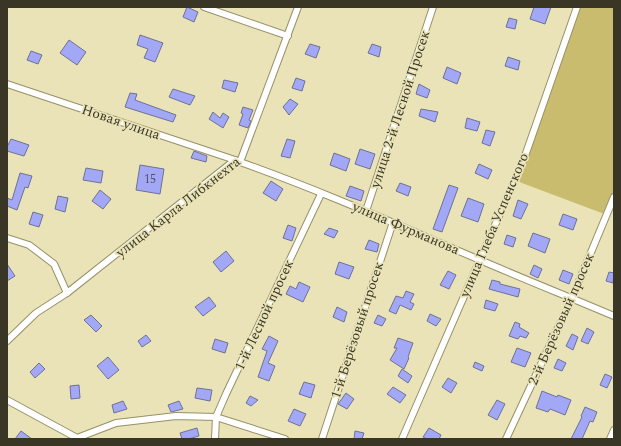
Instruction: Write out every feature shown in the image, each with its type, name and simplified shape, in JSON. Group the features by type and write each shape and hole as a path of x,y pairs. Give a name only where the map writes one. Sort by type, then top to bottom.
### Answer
{"street":[{"path":"204,7 288,36"},
{"name":"улица Карла Либкнехта","path":"7,341 36,313 67,293 238,161 288,36 298,7"},
{"name":"улица 2-й Лесной Просек","path":"366,211 433,7"},
{"name":"улица Глеба Успенского","path":"402,439 525,156 577,7"},
{"name":"Новая улица","path":"7,84 238,161"},
{"name":"улица Фурманова","path":"238,161 297,182 321,194 393,222 479,260 614,316"},
{"name":"1-й Лесной просек","path":"216,439 216,417 321,194"},
{"name":"2-й Берёзовый просек","path":"506,439 572,298 614,197"},
{"name":"1-й Берёзовый просек","path":"322,439 393,222"},
{"path":"7,238 29,244 54,264 67,293"},
{"path":"7,400 78,438 116,423 176,416 216,417 285,439"},
{"path":"610,439 614,430"}],"shaded area":[{"path":"577,7 614,7 614,197 607,215 514,180"}],"building":[{"path":"187,7 198,12 194,22 183,17"},
{"path":"534,7 551,7 545,24 530,19"},
{"path":"509,18 517,20 515,29 506,27"},
{"path":"140,35 163,43 155,62 144,58 148,49 137,45"},
{"path":"69,40 86,52 77,65 60,53"},
{"path":"310,44 320,47 316,58 305,54"},
{"path":"372,44 381,47 379,57 368,53"},
{"path":"31,51 42,55 38,64 27,60"},
{"path":"508,57 520,61 518,70 505,66"},
{"path":"447,67 461,73 457,84 443,78"},
{"path":"296,78 305,81 302,91 292,88"},
{"path":"224,80 238,83 235,92 222,88"},
{"path":"419,84 430,90 427,98 416,94"},
{"path":"173,89 195,96 190,105 169,97"},
{"path":"130,93 137,94 135,100 176,115 173,122 125,107"},
{"path":"290,99 298,104 289,115 283,107"},
{"path":"243,107 253,110 248,128 239,125 243,114 241,113"},
{"path":"421,109 438,112 435,122 419,116"},
{"path":"213,112 220,118 223,113 229,117 223,128 209,119"},
{"path":"467,118 480,122 477,131 465,128"},
{"path":"486,130 495,132 490,146 482,143"},
{"path":"11,139 29,145 24,156 7,151 7,147"},
{"path":"287,139 295,141 290,158 281,156"},
{"path":"360,149 375,154 370,169 355,164"},
{"path":"194,151 207,156 206,162 191,158"},
{"path":"334,153 350,159 346,171 330,165"},
{"path":"479,164 492,170 488,179 475,173"},
{"path":"140,165 164,169 160,194 136,190"},
{"path":"86,168 103,171 101,183 83,180"},
{"path":"20,173 32,176 28,188 25,187 17,210 7,206 7,198 12,200"},
{"path":"271,181 283,189 276,201 263,193"},
{"path":"400,183 411,187 408,196 396,191"},
{"path":"449,185 458,188 442,232 433,229"},
{"path":"350,186 364,191 361,201 346,196"},
{"path":"100,190 111,199 103,209 92,201"},
{"path":"58,196 68,198 65,212 55,209"},
{"path":"468,198 484,204 478,222 461,216"},
{"path":"518,200 528,204 521,219 513,216"},
{"path":"33,212 43,215 39,227 29,224"},
{"path":"563,214 577,219 573,230 559,225"},
{"path":"288,225 296,228 292,241 283,238"},
{"path":"329,228 338,231 334,238 324,234"},
{"path":"533,233 550,239 545,253 528,246"},
{"path":"507,235 516,238 513,247 504,244"},
{"path":"369,240 379,244 377,252 365,249"},
{"path":"226,251 234,261 221,272 213,262"},
{"path":"339,262 354,267 349,279 335,274"},
{"path":"7,264 15,276 7,281"},
{"path":"534,265 542,269 538,278 530,274"},
{"path":"563,270 573,274 569,284 559,280"},
{"path":"448,271 456,275 449,289 440,285"},
{"path":"609,272 614,273 613,283 606,281"},
{"path":"492,280 500,282 500,284 520,289 518,297 489,289"},
{"path":"299,282 310,287 303,302 286,294 290,286 296,289"},
{"path":"406,291 414,294 410,302 414,304 411,310 400,305 396,314 389,311 396,296 403,298"},
{"path":"209,297 216,306 203,316 195,307"},
{"path":"486,300 498,304 495,311 484,308"},
{"path":"337,307 347,312 344,322 333,317"},
{"path":"430,314 441,319 436,326 427,321"},
{"path":"91,315 102,326 96,332 84,320"},
{"path":"378,315 386,319 382,326 374,323"},
{"path":"515,322 520,324 519,327 529,333 526,338 520,336 518,339 509,336"},
{"path":"587,328 594,332 588,344 581,341"},
{"path":"572,334 578,337 573,350 566,346"},
{"path":"146,335 151,341 142,347 138,341"},
{"path":"269,336 278,341 268,363 275,366 269,381 258,377 267,351 262,349"},
{"path":"398,338 413,343 404,369 390,360 397,348 394,348"},
{"path":"215,339 228,343 225,353 212,349"},
{"path":"517,348 531,353 525,367 511,362"},
{"path":"108,357 119,370 108,379 97,366"},
{"path":"558,359 566,363 562,371 554,368"},
{"path":"475,362 484,366 482,371 473,367"},
{"path":"39,363 45,369 35,378 30,372"},
{"path":"402,369 412,376 408,383 398,376"},
{"path":"605,374 612,377 607,388 600,385"},
{"path":"448,378 457,383 451,393 442,387"},
{"path":"304,382 315,385 311,398 299,394"},
{"path":"79,385 80,398 71,399 70,386"},
{"path":"393,387 406,395 400,403 387,394"},
{"path":"197,388 212,390 210,401 195,398"},
{"path":"542,391 557,397 558,395 571,400 565,415 550,409 548,412 536,408"},
{"path":"346,393 354,399 347,409 338,404"},
{"path":"250,396 258,400 251,406 246,403"},
{"path":"497,400 505,404 497,420 488,415"},
{"path":"123,401 127,409 114,413 112,405"},
{"path":"179,401 183,409 171,412 168,405"},
{"path":"585,407 597,412 593,422 590,421 582,439 571,439 582,417 581,416"},
{"path":"294,409 306,414 300,426 288,421"},
{"path":"197,428 199,436 182,439 180,433"},
{"path":"429,428 441,435 439,439 427,439 423,437"},
{"path":"21,431 32,439 15,439"},
{"path":"355,431 364,433 362,439 354,439"}]}
